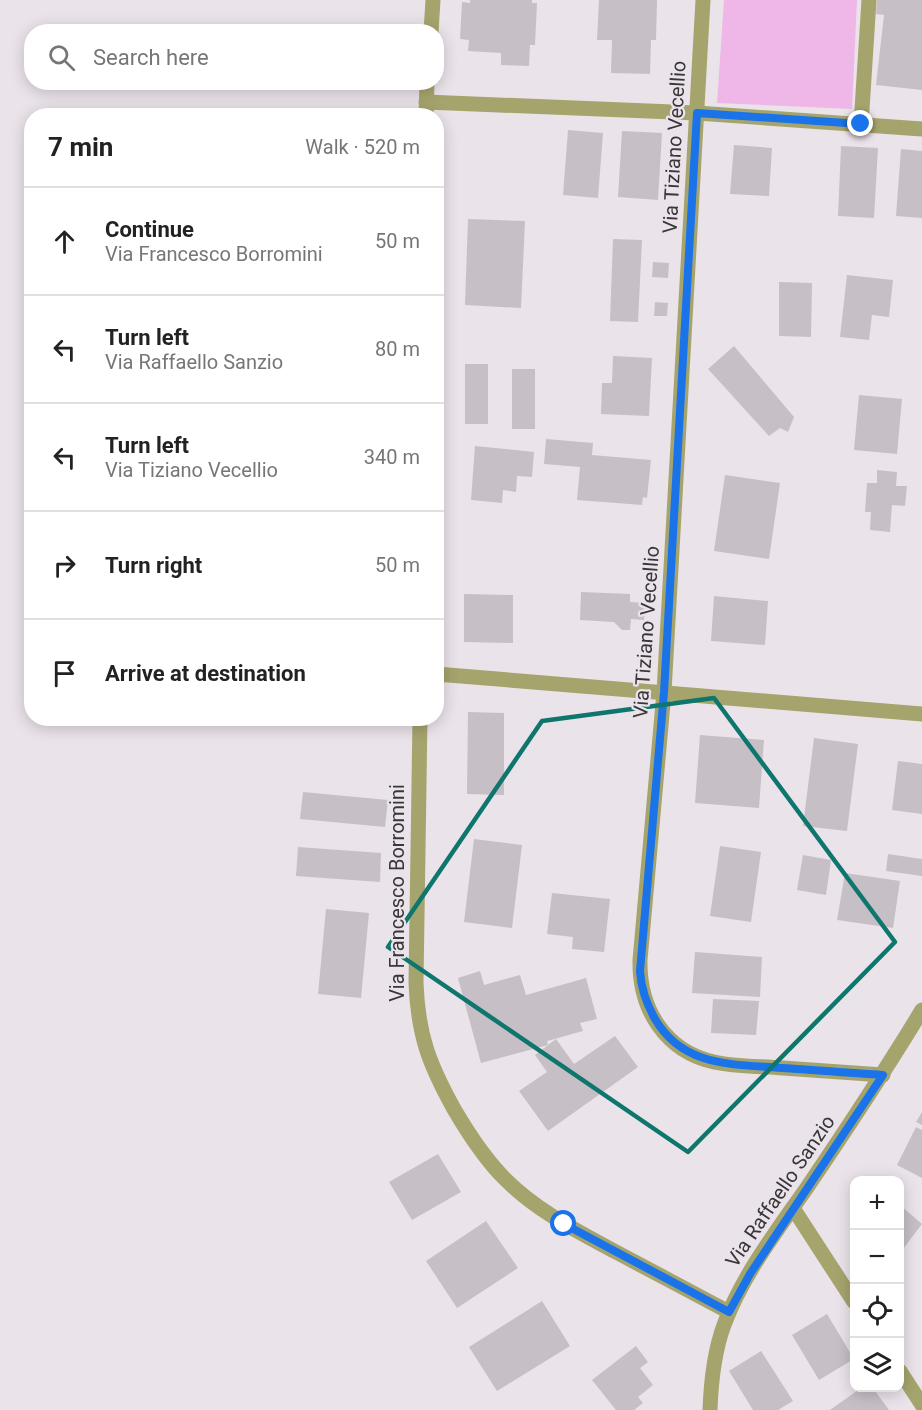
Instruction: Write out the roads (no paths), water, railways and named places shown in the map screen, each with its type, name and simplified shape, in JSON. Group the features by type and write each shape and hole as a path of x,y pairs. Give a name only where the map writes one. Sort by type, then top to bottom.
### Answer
{"street":[{"path":"432,24 433,0"},
{"name":"Via Tiziano Vecellio","path":"703,0 664,692 640,971 645,999 665,1034 680,1047 700,1058 715,1062 883,1075"},
{"path":"861,124 869,0"},
{"path":"426,108 427,90"},
{"path":"444,109 697,113 922,129"},
{"path":"444,675 922,714"},
{"name":"Via Francesco Borromini","path":"420,726 417,1002 422,1037 438,1080 460,1119 490,1163 529,1200 564,1224 729,1312"},
{"name":"Via Raffaello Sanzio","path":"710,1410 714,1360 729,1312 750,1274 883,1075 922,1010"},
{"path":"793,1208 850,1294"},
{"path":"904,1377 922,1405"}]}
